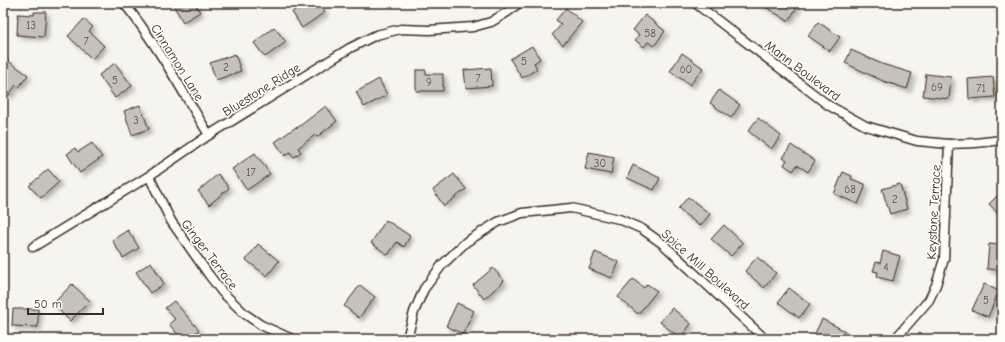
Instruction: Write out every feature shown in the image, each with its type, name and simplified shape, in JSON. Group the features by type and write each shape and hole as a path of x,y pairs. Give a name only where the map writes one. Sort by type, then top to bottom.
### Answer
{"street":[{"name":"Cinnamon Lane","path":"124,3 135,16 209,135"},
{"name":"Bluestone Ridge","path":"33,247 150,176 209,135 350,48 376,35 401,29 429,30 472,27 491,22 509,12 519,3"},
{"name":"Mann Boulevard","path":"695,3 828,105 866,126 917,141 948,144 1002,140"},
{"name":"Keystone Terrace","path":"895,339 929,300 936,285 944,259 948,144"},
{"name":"Ginger Terrace","path":"150,176 171,221 222,292 244,314 261,325 292,339"},
{"name":"Spice Mill Boulevard","path":"406,339 414,312 424,289 442,265 466,242 498,222 522,213 571,208 619,219 642,230 663,244 766,339"}],"building":[{"path":"172,3 195,3 200,12 183,22"},
{"path":"306,3 319,3 325,12 302,28 292,12"},
{"path":"759,3 792,3 798,6 788,21"},
{"path":"566,8 582,22 563,45 552,35 561,25 556,20"},
{"path":"34,12 46,12 44,37 17,35 18,14 34,15"},
{"path":"645,15 665,31 654,46 648,42 644,47 635,40 639,35 633,30"},
{"path":"84,19 93,27 89,31 104,46 92,59 68,36"},
{"path":"818,22 840,37 830,51 808,36"},
{"path":"274,27 286,42 265,57 254,43"},
{"path":"532,46 540,59 534,63 537,69 522,78 510,59"},
{"path":"851,50 882,64 912,73 907,89 883,81 845,63"},
{"path":"682,53 703,68 690,85 670,71"},
{"path":"235,54 241,71 216,80 210,63"},
{"path":"7,60 28,75 19,87 16,85 9,95 3,91 3,66"},
{"path":"115,63 132,86 115,98 99,75"},
{"path":"491,68 492,86 466,88 464,70"},
{"path":"416,70 426,70 426,74 443,74 443,91 416,91"},
{"path":"926,74 951,77 949,99 923,96"},
{"path":"993,77 995,97 969,99 968,79"},
{"path":"379,79 387,95 364,107 356,92"},
{"path":"719,90 740,105 731,118 710,103"},
{"path":"140,105 149,129 132,135 124,111"},
{"path":"326,106 337,121 317,137 315,135 298,148 301,152 294,157 290,152 285,156 275,142 296,127 297,128"},
{"path":"758,118 781,136 771,149 748,131"},
{"path":"92,143 102,157 80,173 67,154 75,148 78,152"},
{"path":"791,145 815,161 808,172 797,165 793,171 784,165 787,160 783,158"},
{"path":"589,152 614,157 611,174 585,169"},
{"path":"255,153 270,174 247,190 232,169"},
{"path":"633,165 660,178 654,190 627,178"},
{"path":"48,169 59,182 41,198 29,186"},
{"path":"843,172 852,176 851,179 865,184 858,204 834,194"},
{"path":"218,174 229,188 209,205 198,191"},
{"path":"454,174 466,189 444,206 433,190"},
{"path":"900,184 907,209 890,214 882,189"},
{"path":"998,195 1002,200 1002,218 989,204"},
{"path":"688,197 710,214 700,226 678,209"},
{"path":"386,220 410,236 404,247 397,242 388,255 371,243"},
{"path":"724,225 743,243 731,256 711,239"},
{"path":"128,230 139,248 123,258 112,240"},
{"path":"258,244 279,261 267,276 246,260"},
{"path":"989,244 1002,245 1002,270 987,269"},
{"path":"883,251 900,256 893,281 877,277 878,272 873,271 876,262 880,263"},
{"path":"595,252 619,262 612,278 589,269"},
{"path":"757,257 776,273 764,288 745,271"},
{"path":"151,262 164,284 150,293 136,272"},
{"path":"493,268 504,281 484,299 473,285"},
{"path":"633,279 644,288 647,284 657,291 638,314 618,297"},
{"path":"72,284 90,301 70,321 53,304"},
{"path":"984,284 999,291 988,317 972,310"},
{"path":"360,285 375,297 359,318 344,306"},
{"path":"789,288 810,304 799,318 778,302"},
{"path":"174,301 199,330 189,339 182,339 169,324 175,319 165,308"},
{"path":"457,303 474,311 463,334 446,326"},
{"path":"672,308 691,324 680,338 660,322"},
{"path":"13,309 38,309 38,327 12,326"},
{"path":"822,319 845,331 841,339 822,339 814,335"}]}
